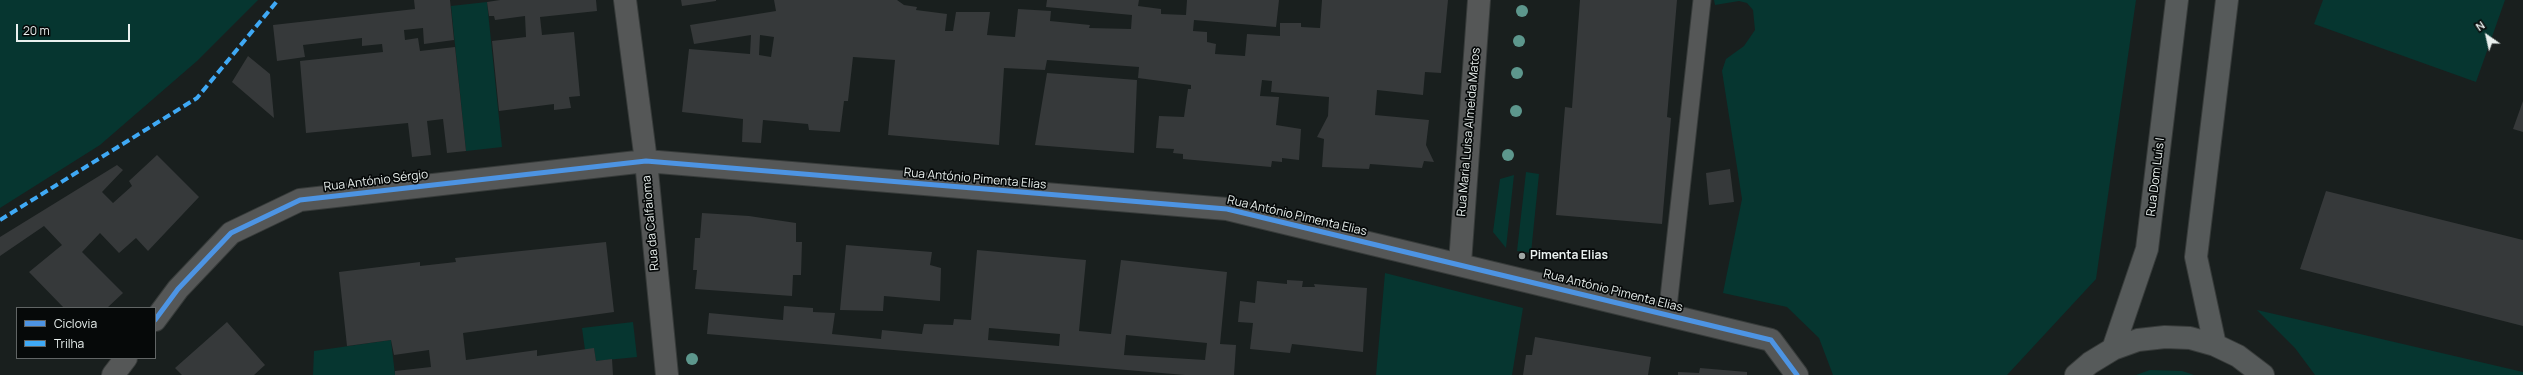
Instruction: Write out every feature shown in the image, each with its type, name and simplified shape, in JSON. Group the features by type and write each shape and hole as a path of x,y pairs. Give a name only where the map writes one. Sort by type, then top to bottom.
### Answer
{"main road":[{"name":"Rua Dom Luís I","path":"2113,349 2147,249 2177,0"},
{"path":"2215,345 2196,257 2227,0"},
{"path":"2076,375 2090,363 2113,349 2138,340 2164,337 2190,338 2215,345 2238,356 2263,375"}],"street":[{"name":"Rua da Calfaioma","path":"624,0 646,161 667,375"},
{"name":"Rua Maria Luisa Almeida Matos","path":"1460,263 1479,0"},
{"name":"Rua António Pimenta Elias","path":"646,161 1227,209 1460,263 1667,316 1771,340 1797,375"},
{"name":"Rua António Sérgio","path":"156,319 178,289 231,233 300,200 646,161"},
{"path":"113,375 125,359"}],"lane":[{"path":"1667,316 1702,0"}],"green space":[{"path":"0,0 258,0 197,61 100,145 0,208"},
{"path":"1714,0 2136,0 2096,279 2007,375 1833,375 1819,338 1787,307 1723,293 1742,199 1722,71 1726,59 1744,46 1755,30 1753,10 1747,3 1739,1 1715,5"},
{"path":"2323,0 2505,0 2476,82 2314,24"},
{"path":"487,2 502,147 466,151 451,6"},
{"path":"1526,172 1539,174 1531,253 1517,251"},
{"path":"1514,175 1506,248 1493,232 1500,179"},
{"path":"1385,273 1523,308 1512,375 1376,375"},
{"path":"2257,310 2523,372 2523,375 2315,375 2295,348"},
{"path":"633,322 637,357 596,361 594,349 585,350 582,328"},
{"path":"391,340 395,375 313,375 314,351"},
{"path":"2150,370 2182,371 2194,375 2136,375"}],"building":[{"path":"414,0 450,0 454,40 424,44 423,28 404,30 405,40 418,38 420,51 455,47 466,151 447,153 443,119 427,121 431,155 412,157 408,123 306,133 300,61 383,52 382,44 362,46 362,38 303,45 305,57 277,61 273,25 415,9"},
{"path":"500,0 596,0 597,11 540,17 542,35 574,32 580,96 569,97 571,108 554,110 554,104 499,111 492,41 526,37 525,16 495,20 494,16 489,16 487,2"},
{"path":"681,0 716,0 716,1 682,6"},
{"path":"774,0 897,0 904,5 917,7 916,10 947,14 945,31 953,31 956,12 990,12 987,35 1015,37 1018,9 1051,11 1050,21 1090,25 1089,28 1131,29 1132,15 1046,7 1047,0 1139,0 1138,6 1161,9 1161,14 1186,15 1187,0 1279,0 1276,27 1194,20 1193,31 1207,32 1207,42 1216,44 1215,54 1245,56 1247,34 1280,36 1280,23 1301,23 1301,27 1320,28 1322,0 1448,0 1441,73 1425,72 1423,95 1377,90 1375,115 1429,120 1426,145 1434,162 1424,161 1422,168 1370,164 1369,169 1322,167 1324,139 1317,137 1328,116 1329,97 1271,92 1272,81 1262,80 1260,96 1279,97 1276,125 1301,129 1299,160 1282,158 1282,162 1272,161 1271,167 1183,159 1183,154 1173,153 1174,149 1156,148 1159,116 1184,117 1188,89 1191,89 1191,85 1138,78 1139,67 1047,60 1045,70 1004,68 999,145 888,135 895,60 853,57 848,101 844,101 840,132 809,130 808,124 763,120 761,143 742,142 743,119 682,112 689,49 750,54 751,35 694,44 690,25 776,11","holes":["760,35 774,37 771,57 759,55"]},
{"path":"1580,0 1677,0 1667,117 1671,118 1662,224 1556,215 1565,107 1572,108"},
{"path":"248,56 270,74 274,118 232,82"},
{"path":"1047,73 1137,80 1134,153 1035,145"},
{"path":"2523,101 2523,132 2513,129"},
{"path":"157,155 199,197 148,251 136,238 119,253 100,233 82,252 123,293 108,307 63,307 29,272 62,245 44,226 0,256 0,237 117,165 123,170 102,192 113,203 132,186 129,181"},
{"path":"1730,169 1734,202 1709,205 1706,173"},
{"path":"2326,191 2523,240 2523,326 2300,269"},
{"path":"702,213 749,216 796,223 796,242 802,242 801,275 793,275 792,296 695,289 697,270 693,270 695,238 700,238"},
{"path":"606,242 614,312 463,333 466,360 537,350 537,356 594,348 596,361 612,359 613,375 395,375 395,371 431,367 429,350 394,355 391,340 347,346 339,272 420,262 420,266 456,262 455,258"},
{"path":"846,245 932,252 930,265 941,268 940,301 884,296 883,311 840,310"},
{"path":"977,250 1086,260 1079,331 1111,334 1121,260 1227,272 1220,344 1236,345 1234,375 1185,375 707,334 709,313 783,320 784,306 813,308 813,312 835,313 832,334 881,339 882,330 922,334 924,324 953,325 954,319 971,320","holes":["989,328 1060,334 1059,346 988,340","1126,335 1207,343 1205,360 1124,355"]},
{"path":"1287,280 1303,281 1302,287 1315,287 1314,284 1367,288 1363,352 1292,344 1290,353 1250,349 1253,323 1238,322 1240,301 1255,303 1257,281 1287,284"},
{"path":"227,322 265,365 254,375 182,375 175,368"},
{"path":"1535,337 1651,357 1648,375 1523,375 1526,355 1532,355"},
{"path":"1700,368 1747,372 1747,375 1678,375 1678,372 1699,373"}],"marked path":[{"path":"0,220 197,98 278,0"}],"cycle path":[{"path":"156,319 178,289 231,233 300,200 646,161 1227,209 1771,340 1797,375"}],"place":[{"name":"Pimenta Elias","path":"1522,256"}]}
